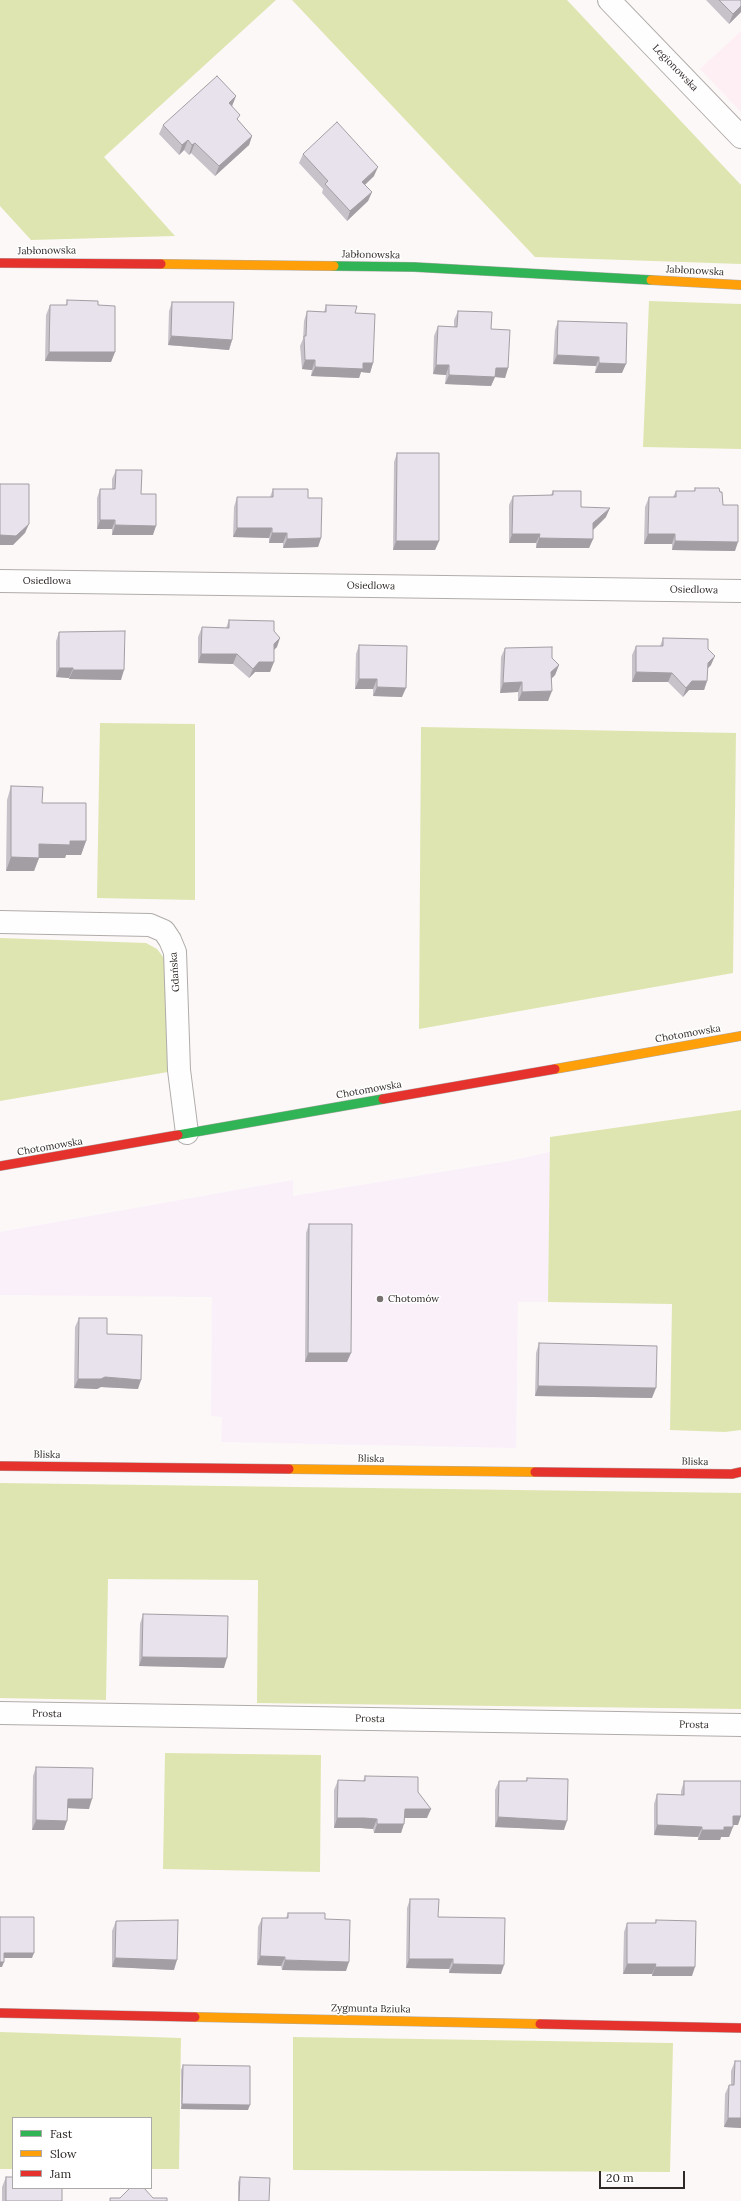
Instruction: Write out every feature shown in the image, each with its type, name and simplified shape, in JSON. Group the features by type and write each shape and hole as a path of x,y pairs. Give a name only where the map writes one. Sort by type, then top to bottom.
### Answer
{"street":[{"name":"Legionowska","path":"609,0 741,137"},
{"name":"Jabłonowska","path":"0,263 51,262 414,266 741,285"},
{"name":"Osiedlowa","path":"0,581 741,591"},
{"name":"Gdańska","path":"0,922 150,925 164,931 175,952 179,1070 187,1133"},
{"name":"Chotomowska","path":"0,1166 741,1036"},
{"name":"Bliska","path":"0,1466 732,1474 741,1472"},
{"name":"Prosta","path":"0,1713 741,1725"},
{"name":"Zygmunta Bziuka","path":"0,2013 741,2028"}],"shaded area":[{"path":"741,31 741,112 700,69"},
{"name":"Chotomów","path":"550,1152 548,1302 518,1302 516,1448 221,1442 222,1417 211,1416 212,1297 0,1295 0,1232 293,1180 293,1196 509,1161"}],"green space":[{"path":"0,0 276,0 104,157 175,236 31,240 0,206"},
{"path":"292,0 567,0 741,185 741,264 535,257"},
{"path":"649,301 741,304 741,449 643,447"},
{"path":"100,723 195,724 195,900 97,898"},
{"path":"421,727 736,733 733,973 419,1029"},
{"path":"0,938 146,943 157,949 164,958 168,1072 0,1101"},
{"path":"741,1110 741,1430 725,1432 670,1430 672,1304 548,1302 550,1137"},
{"path":"0,1483 741,1493 741,1709 257,1703 258,1580 108,1579 106,1700 0,1698"},
{"path":"165,1753 321,1755 320,1872 163,1869"},
{"path":"0,2032 181,2038 179,2169 152,2169 152,2117 12,2117 12,2169 0,2169"},
{"path":"293,2037 673,2043 670,2172 293,2170"}],"building":[{"path":"719,0 741,0 741,6 733,14"},
{"path":"217,76 236,96 229,103 240,115 237,119 252,136 219,166 195,143 192,145 188,140 182,145 163,125"},
{"path":"337,122 378,167 362,182 372,192 350,211 325,184 328,181 303,154"},
{"path":"67,300 98,301 98,305 115,306 115,352 49,352 50,305 67,305"},
{"path":"172,302 234,302 232,340 171,336"},
{"path":"326,305 357,306 355,313 375,314 373,363 363,363 363,369 315,367 315,360 305,360 304,336 306,336 307,311 326,312"},
{"path":"458,311 492,312 491,329 510,330 508,368 496,368 495,377 449,375 449,365 436,365 438,326 457,327"},
{"path":"558,321 627,323 626,364 599,363 599,357 557,355"},
{"path":"397,453 439,453 439,541 396,541"},
{"path":"116,470 142,470 141,494 156,494 156,526 115,525 115,520 100,520 100,489 115,489"},
{"path":"0,484 29,484 29,524 16,536 0,535"},
{"path":"695,488 719,488 720,492 722,492 723,505 738,505 738,542 675,541 675,534 648,534 649,497 676,497 676,491 695,491"},
{"path":"273,489 308,489 308,498 322,498 321,538 287,539 287,533 272,533 272,528 237,528 237,497 273,497"},
{"path":"553,491 581,491 581,507 610,508 593,523 593,539 539,538 540,534 512,534 513,496 553,495"},
{"path":"229,620 274,621 274,631 280,638 274,644 274,662 259,662 253,669 237,654 201,654 202,627 229,628"},
{"path":"125,631 124,670 73,670 73,668 59,668 59,632"},
{"path":"663,638 708,639 708,649 715,656 708,663 707,681 692,681 686,688 672,673 636,672 636,646 663,646"},
{"path":"359,645 407,646 406,688 377,687 377,679 359,679"},
{"path":"552,647 552,658 559,665 551,672 552,691 522,692 522,682 503,683 505,648"},
{"path":"11,786 43,787 42,803 86,803 86,841 70,841 70,845 39,844 39,858 11,857"},
{"path":"309,1224 352,1224 351,1353 308,1353"},
{"path":"79,1318 107,1318 107,1334 142,1335 141,1380 105,1377 101,1379 78,1379"},
{"path":"539,1343 657,1346 656,1388 538,1386"},
{"path":"143,1614 228,1616 227,1658 142,1657"},
{"path":"36,1767 93,1768 92,1799 68,1799 67,1821 36,1820"},
{"path":"365,1776 418,1777 418,1792 431,1809 405,1809 404,1824 377,1824 377,1819 337,1818 338,1780 365,1781"},
{"path":"527,1778 568,1779 567,1821 498,1817 499,1781 527,1781"},
{"path":"684,1781 741,1781 741,1816 733,1816 733,1827 724,1827 724,1830 702,1830 702,1827 657,1825 657,1794 684,1795"},
{"path":"410,1899 439,1899 438,1917 505,1918 504,1965 453,1964 453,1959 409,1959"},
{"path":"288,1913 325,1913 325,1919 350,1920 349,1962 285,1960 285,1957 260,1956 262,1918 288,1918"},
{"path":"0,1917 34,1917 34,1953 4,1953 4,1962 0,1962"},
{"path":"178,1920 177,1960 115,1958 116,1921"},
{"path":"656,1920 696,1921 695,1967 655,1967 656,1964 627,1964 627,1923 656,1923"},
{"path":"735,2061 741,2061 741,2118 728,2118 729,2085 734,2085"},
{"path":"183,2065 250,2066 250,2105 182,2104"},
{"path":"6,2177 12,2177 12,2189 62,2189 62,2201 6,2201"},
{"path":"240,2177 270,2178 269,2201 239,2201"},
{"path":"129,2189 145,2189 153,2198 167,2198 167,2201 110,2201 110,2198 120,2198"}],"traffic: fast":[{"path":"334,266 414,267 651,280"},
{"path":"178,1135 383,1099"}],"traffic: slow":[{"path":"161,264 334,266"},
{"path":"651,280 741,285"},
{"path":"555,1069 741,1036"},
{"path":"289,1469 535,1472"},
{"path":"195,2017 540,2024"}],"traffic: jam":[{"path":"0,263 161,264"},
{"path":"383,1099 555,1069"},
{"path":"0,1166 178,1135"},
{"path":"0,1466 289,1469"},
{"path":"535,1472 732,1474 741,1472"},
{"path":"0,2013 195,2017"},
{"path":"540,2024 741,2028"}],"place":[{"name":"Chotomów","path":"380,1299"}]}
